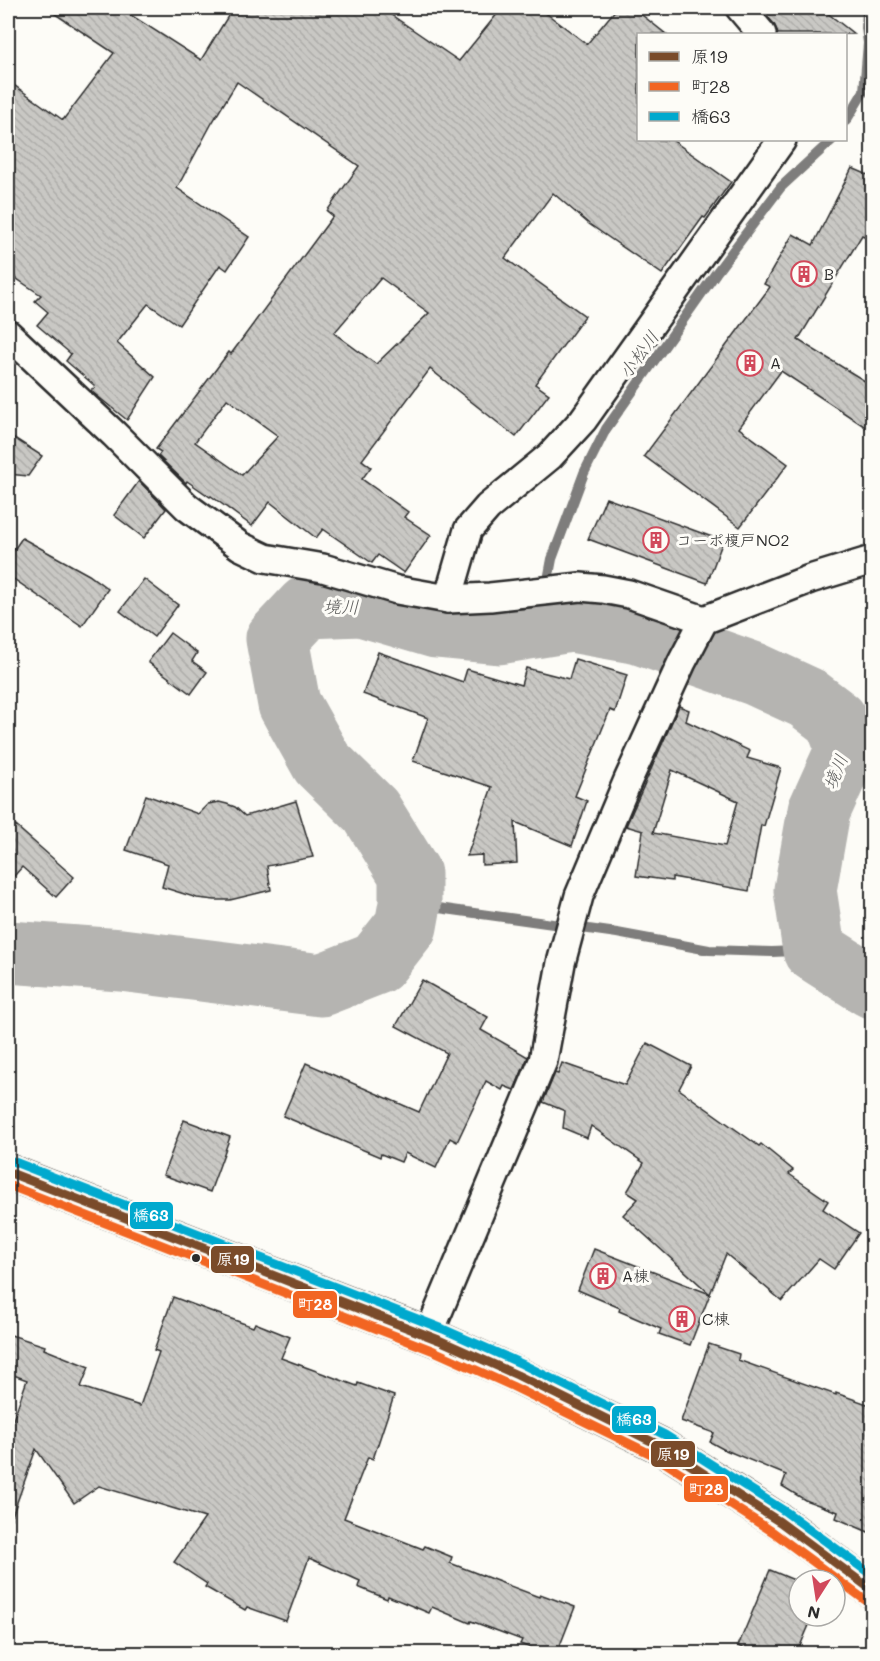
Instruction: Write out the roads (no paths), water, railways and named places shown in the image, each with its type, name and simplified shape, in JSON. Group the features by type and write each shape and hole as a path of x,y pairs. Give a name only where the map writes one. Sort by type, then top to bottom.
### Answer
{"main road":[{"path":"8,1172 428,1336 517,1375 658,1445 770,1515 873,1590"}],"street":[{"path":"740,8 761,33"},
{"path":"448,599 468,530 488,507 550,456 583,420 781,141"},
{"path":"8,334 187,507 240,546 265,558 323,567 397,590 448,599 580,587 629,594 700,627"},
{"path":"428,1336 543,1061 561,963 579,896 628,780 700,627 810,579 873,560"}],"waterway":[{"name":"小松川","path":"847,119 864,91 868,43 867,8"},
{"name":"小松川","path":"539,627 552,559 584,473 606,429 716,273 781,187 831,141"},
{"name":"境川","path":"8,952 121,960 321,985 377,963 406,926 410,904 410,874 371,811 322,763 289,704 277,639 307,607 361,605 436,627 499,633 571,621 639,633 755,674 807,698 836,720 847,749 819,811 805,890 814,950 872,987"},
{"path":"410,904 617,933 709,950 772,952 814,950"}],"place":[{"name":"B","path":"804,274"},
{"name":"A","path":"750,363"},
{"name":"コーポ榎戸NO2","path":"656,540"},
{"name":"A棟","path":"603,1276"},
{"name":"C棟","path":"682,1319"}]}
